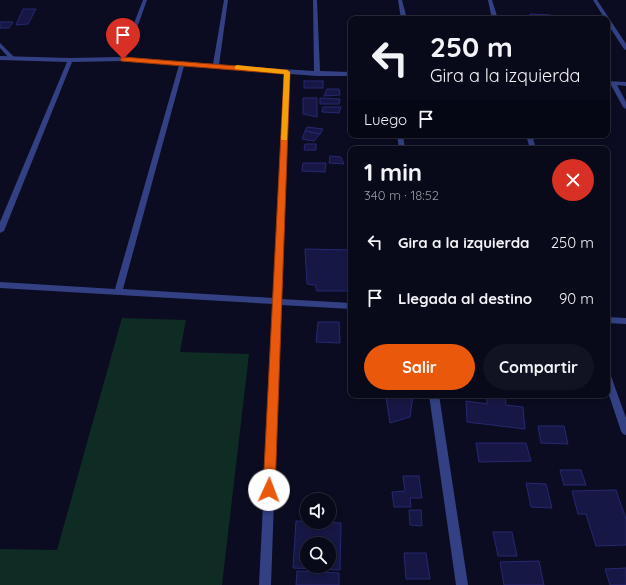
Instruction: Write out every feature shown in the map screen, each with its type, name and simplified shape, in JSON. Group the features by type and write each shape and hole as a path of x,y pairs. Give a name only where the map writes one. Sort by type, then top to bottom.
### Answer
{"street":[{"path":"123,59 145,0"},
{"path":"216,65 226,0"},
{"path":"315,0 317,74"},
{"path":"400,0 403,16"},
{"path":"490,0 494,16"},
{"path":"595,0 605,16"},
{"path":"610,23 626,48"},
{"path":"0,45 12,58"},
{"path":"0,58 70,60 123,59 317,74 348,74"},
{"path":"0,231 70,60"},
{"path":"118,292 182,63"},
{"path":"265,585 287,72"},
{"path":"610,83 626,84"},
{"path":"610,83 626,107"},
{"path":"0,285 348,306"},
{"path":"610,320 626,321"},
{"path":"610,385 626,431"},
{"path":"434,398 462,585"}],"green space":[{"path":"122,318 186,320 180,352 249,354 222,585 0,585 0,549 57,550"}],"building":[{"path":"23,9 36,9 28,24 16,25"},
{"path":"530,14 551,16 530,16"},
{"path":"0,22 13,22 9,28 0,28"},
{"path":"304,81 323,81 323,88 304,88"},
{"path":"327,89 339,89 340,95 324,96"},
{"path":"303,98 317,98 317,117 303,114"},
{"path":"320,98 340,99 339,104 320,104"},
{"path":"323,107 341,107 339,113 322,112"},
{"path":"307,127 323,129 320,134 305,131"},
{"path":"305,131 320,134 314,141 302,139"},
{"path":"305,144 316,144 316,150 304,150"},
{"path":"330,156 341,157 344,164 329,163"},
{"path":"303,163 326,163 325,172 302,171"},
{"path":"305,249 348,250 348,291 317,291 315,285 307,284"},
{"path":"318,322 339,322 340,343 316,342"},
{"path":"386,398 413,398 410,417 390,423"},
{"path":"487,398 505,398 506,405 523,407 525,429 467,422 466,401 487,404"},
{"path":"538,426 564,426 568,444 541,443"},
{"path":"476,443 526,443 531,461 479,462"},
{"path":"560,470 581,470 586,485 564,485"},
{"path":"403,476 419,476 422,498 410,498 411,507 394,507 392,492 405,491"},
{"path":"526,483 546,484 552,508 531,507"},
{"path":"616,490 626,519 626,545 596,546 586,514 578,514 572,491"},
{"path":"409,510 421,510 422,526 410,525"},
{"path":"296,521 300,521 300,529 336,529 336,523 341,523 340,570 336,570 336,537 300,537 300,568 293,568"},
{"path":"493,532 512,532 517,556 498,556"},
{"path":"404,553 426,553 430,579 406,579"},
{"path":"539,561 544,585 504,585 500,562"},
{"path":"626,568 626,585 610,585 605,569"},
{"path":"297,571 300,571 300,573 339,573 339,585 296,585"}],"slow traffic":[{"path":"237,67 287,72 284,139"}],"route":[{"path":"123,59 216,65 287,72 269,490"}]}
